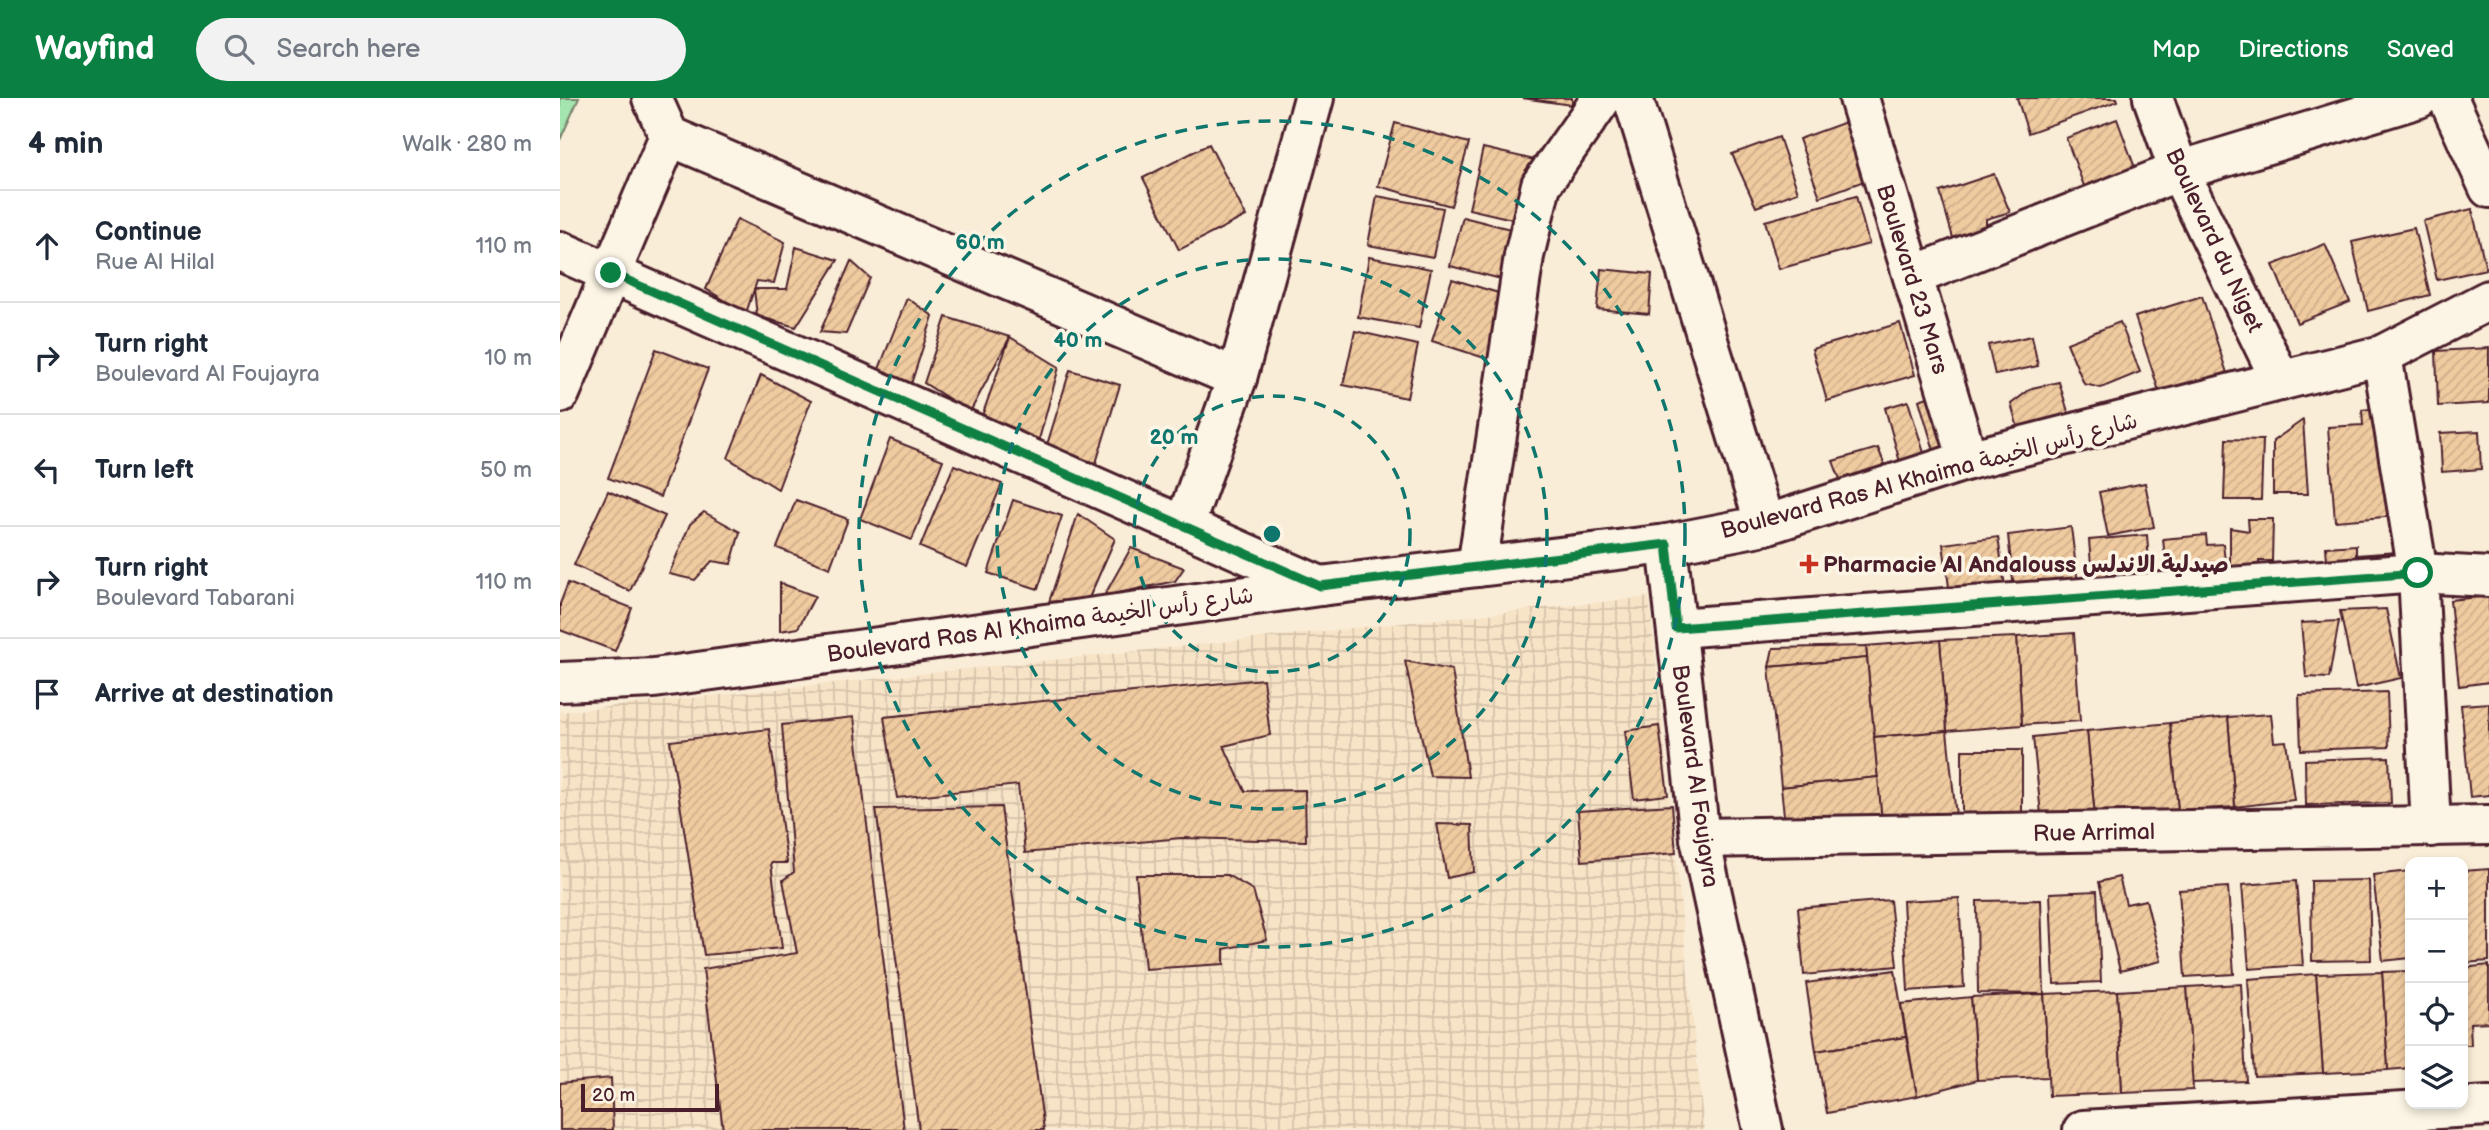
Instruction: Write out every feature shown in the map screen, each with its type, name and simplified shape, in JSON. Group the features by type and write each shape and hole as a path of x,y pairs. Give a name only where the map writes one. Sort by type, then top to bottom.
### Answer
{"street":[{"path":"652,98 669,136 1237,378"},
{"path":"1184,526 1237,378 1314,98"},
{"path":"1477,567 1524,256 1541,185 1602,98"},
{"path":"1633,98 1765,525"},
{"name":"Boulevard 23 Mars","path":"1859,98 1968,460"},
{"name":"Boulevard du Niget","path":"2153,98 2179,171 2281,381"},
{"path":"1913,276 2179,171 2419,98"},
{"path":"2448,98 2489,188"},
{"path":"560,393 669,136"},
{"path":"560,251 1320,586"},
{"name":"Boulevard Ras Al Khaima شارع رأس الخيمة","path":"560,682 654,678 1320,586 1667,544 1765,525 1968,460 2382,355 2489,300"},
{"path":"2382,355 2418,573 2431,827"},
{"name":"Boulevard Al Foujayra","path":"1667,544 1700,838 1763,1130"},
{"path":"1676,628 2418,573 2489,577"},
{"name":"Rue Arrimal","path":"1700,838 2489,825"},
{"path":"2083,1130 2489,1107"}],"shaded area":[{"path":"1649,597 1704,1130 560,1130 560,712"}],"green space":[{"path":"560,98 579,98 560,140"}],"building":[{"path":"1522,98 1572,98 1572,105"},
{"path":"2017,98 2117,98 2118,101 2028,133"},
{"path":"2117,119 2135,168 2084,186 2066,138"},
{"path":"1846,122 1867,180 1820,197 1799,139"},
{"path":"1395,123 1469,143 1451,206 1378,186"},
{"path":"1779,137 1798,192 1756,207 1732,154"},
{"path":"1209,144 1246,216 1179,250 1143,178"},
{"path":"1483,148 1539,161 1525,222 1469,209"},
{"path":"1994,174 2010,212 1986,219 1986,234 1955,245 1940,192"},
{"path":"1377,196 1443,208 1433,257 1368,245"},
{"path":"1856,196 1869,244 1779,269 1765,221"},
{"path":"2472,209 2486,269 2437,280 2423,221"},
{"path":"1463,217 1522,232 1509,281 1450,266"},
{"path":"737,219 785,242 774,283 757,281 746,313 706,289"},
{"path":"2414,228 2430,295 2368,311 2352,242"},
{"path":"2325,244 2350,302 2297,323 2273,265"},
{"path":"796,247 838,260 796,327 757,316 754,289 787,289"},
{"path":"1369,257 1431,269 1419,328 1358,317"},
{"path":"851,261 870,278 846,334 820,332"},
{"path":"1601,269 1652,274 1649,314 1597,309"},
{"path":"1452,279 1515,298 1494,361 1432,341"},
{"path":"2202,296 2227,373 2160,394 2135,317"},
{"path":"907,298 933,316 911,384 877,374"},
{"path":"946,317 1010,337 970,412 924,383"},
{"path":"2120,322 2140,372 2101,388 2084,384 2067,343"},
{"path":"1900,323 1915,375 1827,401 1812,349"},
{"path":"1355,331 1418,345 1407,398 1343,385"},
{"path":"2032,336 2038,366 1995,375 1988,345"},
{"path":"1010,337 1059,367 1038,443 982,416"},
{"path":"2489,348 2489,403 2438,406 2436,351"},
{"path":"656,349 708,369 660,497 608,478"},
{"path":"1070,370 1120,385 1096,463 1046,448"},
{"path":"761,375 811,401 778,489 728,458"},
{"path":"2059,382 2069,415 2018,428 2011,404 2032,388"},
{"path":"1943,392 1962,457 1938,464 1919,400"},
{"path":"1908,401 1928,466 1903,473 1885,408"},
{"path":"2388,407 2397,516 2335,521 2328,427 2363,425 2362,410"},
{"path":"2303,420 2308,494 2273,494 2273,441"},
{"path":"2479,431 2481,469 2442,472 2440,433"},
{"path":"890,439 943,460 912,540 860,519"},
{"path":"2226,439 2263,440 2261,500 2224,500"},
{"path":"1878,448 1889,475 1844,490 1833,461"},
{"path":"954,465 1002,484 967,567 920,547"},
{"path":"2145,483 2154,527 2108,536 2099,492"},
{"path":"608,491 665,516 630,591 574,565"},
{"path":"796,500 848,519 830,568 777,548"},
{"path":"1013,500 1062,516 1038,589 988,573"},
{"path":"704,512 740,532 731,564 712,561 695,580 669,574 690,524"},
{"path":"1078,514 1115,539 1089,598 1049,602"},
{"path":"2248,519 2273,519 2272,561 2259,561 2260,580 2215,580 2213,568 2230,568 2230,528 2249,531"},
{"path":"2071,527 2079,592 2015,599 2008,535"},
{"path":"2147,535 2150,576 2093,590 2089,540"},
{"path":"2206,535 2207,545 2223,544 2225,561 2208,563 2209,584 2168,588 2163,539"},
{"path":"1998,537 2006,594 1951,601 1943,544"},
{"path":"2356,545 2356,555 2396,552 2397,571 2328,574 2326,547"},
{"path":"1131,548 1184,568 1175,581 1104,596"},
{"path":"568,583 632,608 615,651 560,630 560,604"},
{"path":"780,583 815,596 798,628 780,631"},
{"path":"2489,596 2489,682 2459,686 2450,600"},
{"path":"2386,609 2401,678 2356,688 2340,611"},
{"path":"2339,621 2329,678 2306,677 2301,623"},
{"path":"2074,633 2080,721 2022,725 2017,637"},
{"path":"2017,637 2022,725 1947,731 1940,640"},
{"path":"1940,640 1947,731 1874,737 1866,646"},
{"path":"1866,646 1867,658 1769,667 1773,648"},
{"path":"1867,658 1878,777 1781,787 1769,667"},
{"path":"1405,661 1452,670 1468,777 1430,776"},
{"path":"1263,679 1270,735 1224,746 1245,791 1305,790 1306,841 1181,838 1025,853 1018,785 897,798 884,717"},
{"path":"2387,692 2389,747 2301,750 2299,695"},
{"path":"2489,703 2489,795 2470,797 2461,705"},
{"path":"2271,714 2274,742 2286,741 2294,800 2235,807 2228,717"},
{"path":"854,717 904,1130 723,1130 703,969 797,953 783,880 794,872 782,725"},
{"path":"2228,717 2235,807 2178,811 2170,723"},
{"path":"2170,723 2178,811 2095,818 2087,731"},
{"path":"1659,726 1668,795 1634,799 1625,731"},
{"path":"769,729 787,863 771,863 782,948 704,955 670,741"},
{"path":"1947,731 1956,816 1882,824 1874,737"},
{"path":"2087,731 2095,818 2042,824 2033,737"},
{"path":"1962,750 2022,750 2022,828 1962,828"},
{"path":"2389,757 2391,803 2306,805 2305,760"},
{"path":"1878,777 1882,824 1786,834 1781,787"},
{"path":"1672,805 1676,853 1582,861 1578,811"},
{"path":"1001,807 1044,1130 919,1130 876,809"},
{"path":"1437,824 1472,825 1474,872 1447,878"},
{"path":"2489,869 2489,961 2468,963 2468,871"},
{"path":"2405,872 2405,959 2383,961 2373,875"},
{"path":"1136,875 1227,875 1253,890 1267,940 1224,949 1224,964 1145,969"},
{"path":"2119,877 2126,904 2146,900 2161,961 2120,971 2099,882"},
{"path":"2369,880 2371,960 2312,961 2311,881"},
{"path":"2296,881 2303,965 2249,969 2242,885"},
{"path":"2228,887 2234,974 2185,977 2179,890"},
{"path":"2097,891 2101,982 2054,984 2050,893"},
{"path":"1959,898 1964,987 1908,991 1903,901"},
{"path":"1890,900 1897,966 1804,975 1798,908"},
{"path":"2041,900 2044,994 1978,993 1977,901"},
{"path":"2489,965 2489,1022 2470,1023 2471,1045 2468,1045 2468,967"},
{"path":"1895,970 1906,1037 1816,1051 1806,983"},
{"path":"2405,971 2405,1068 2388,1070 2382,972"},
{"path":"2382,972 2388,1070 2323,1073 2316,974"},
{"path":"2316,974 2323,1073 2254,1076 2248,979"},
{"path":"2241,984 2246,1081 2192,1083 2187,987"},
{"path":"2187,987 2193,1090 2122,1093 2117,991"},
{"path":"2117,991 2122,1093 2049,1096 2044,994"},
{"path":"2044,994 2048,1077 1977,1080 1971,997"},
{"path":"1971,997 1977,1080 1917,1096 1901,1004"},
{"path":"1906,1037 1917,1096 1827,1113 1816,1051"},
{"path":"611,1078 613,1130 560,1130 560,1083"}],"place":[{"name":"Pharmacie Al Andalouss صيدلية الاندلس","path":"1809,564"}],"route":[{"path":"611,273 1320,586 1667,544 1676,628 2418,573"}]}
